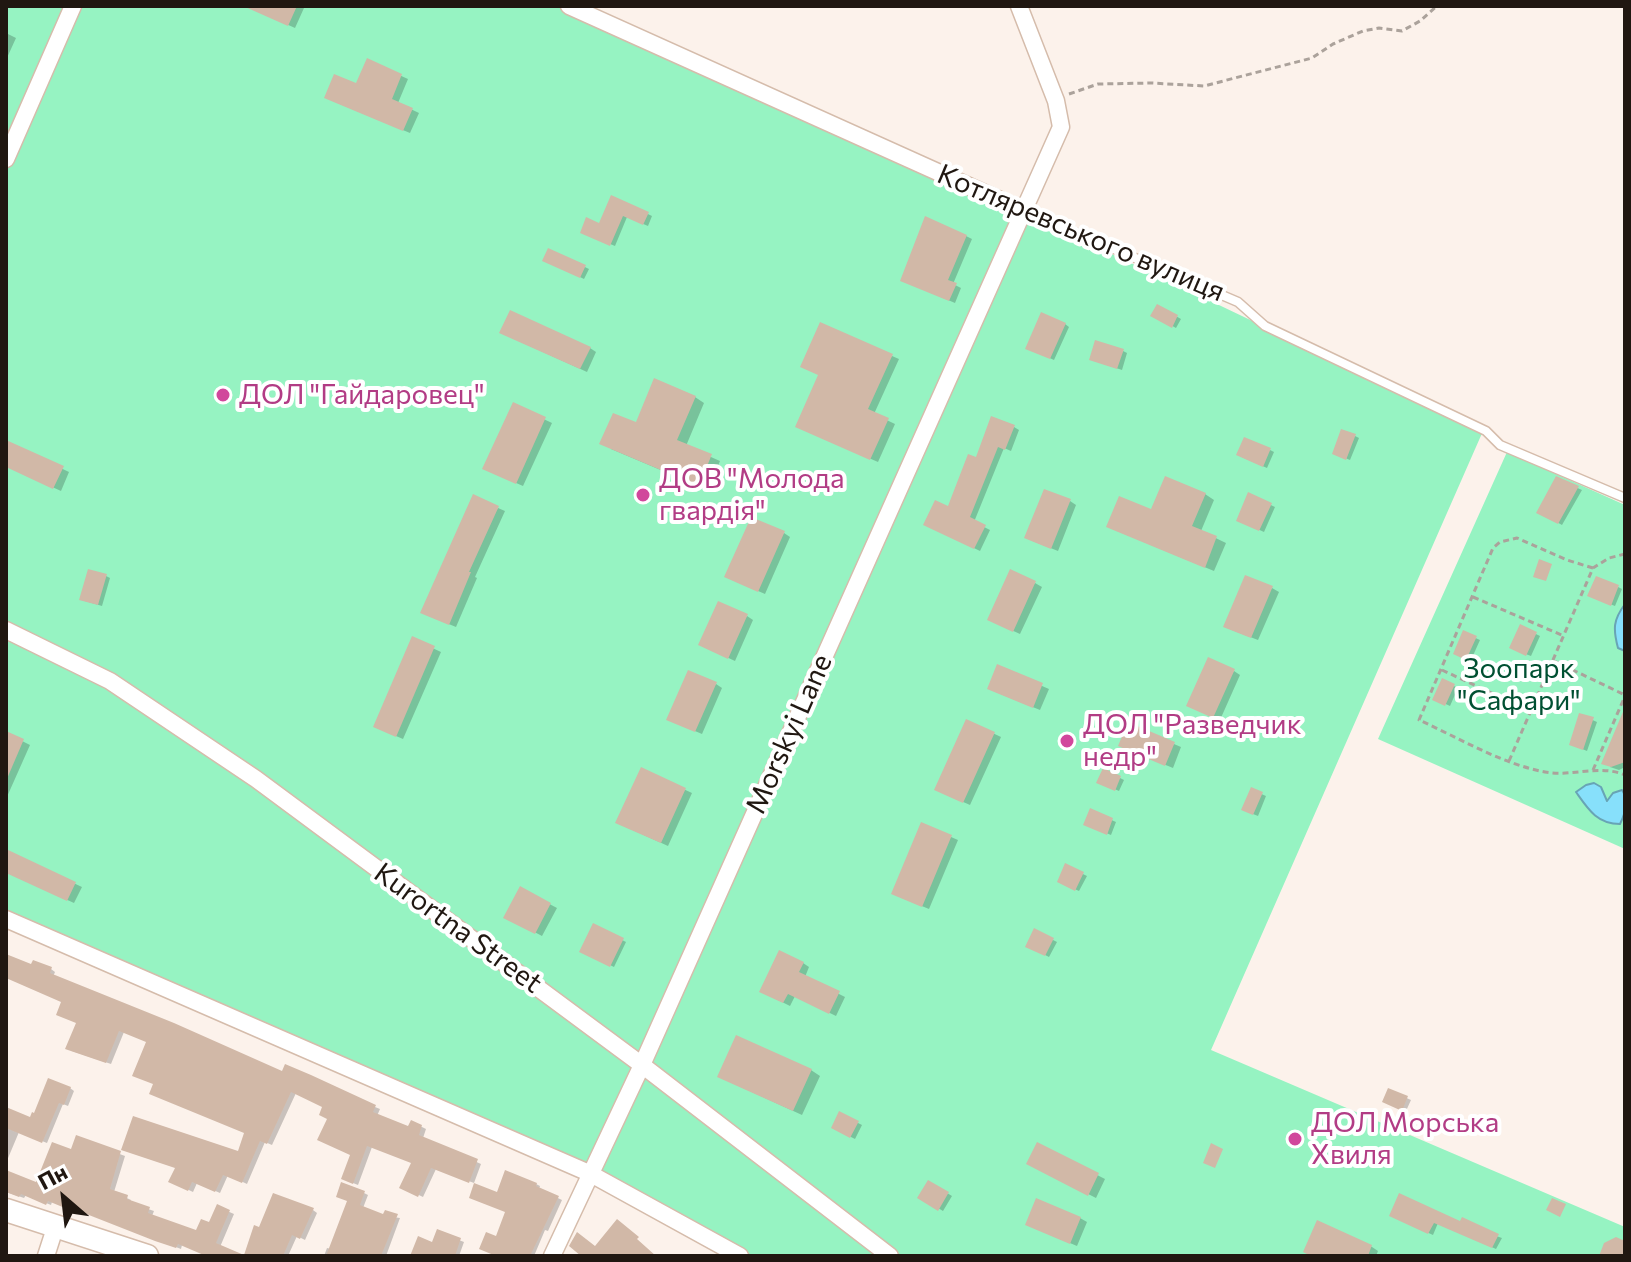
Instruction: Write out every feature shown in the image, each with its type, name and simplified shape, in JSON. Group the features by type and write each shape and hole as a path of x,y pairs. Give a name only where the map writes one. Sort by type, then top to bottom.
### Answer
{"main road":[{"path":"6,1210 147,1256"}],"street":[{"path":"6,159 73,6"},
{"name":"Котляревського вулиця","path":"569,6 1022,210"},
{"path":"1019,6 1056,101"},
{"name":"Morskyi Lane","path":"552,1256 642,1065 1061,127 1056,101"},
{"name":"Kurortna Street","path":"6,630 110,681 256,779 642,1065 890,1256"},
{"path":"6,919 589,1173 740,1256"},
{"path":"46,1256 56,1225"}],"lane":[{"name":"Котляревського вулиця","path":"1022,210 1238,302 1265,326 1486,431 1500,445 1625,498"}],"path":[{"path":"1056,101 1098,84 1204,86 1312,58 1333,44 1363,31 1379,28 1402,31 1437,6"},
{"path":"1593,568 1517,538 1508,538 1493,548 1419,720 1509,761 1555,774 1593,770 1623,772"},
{"path":"1509,761 1593,568 1609,558 1625,554"},
{"path":"1473,597 1564,636"},
{"path":"1554,661 1625,695 1593,770"},
{"path":"1442,670 1532,712"}],"green space":[{"path":"6,6 72,6 6,156"},
{"path":"74,6 569,6 1024,212 1483,431 1211,1050 1625,1227 1625,1256 744,1256 589,1172 6,917 6,160"},
{"name":"Зоопарк \"Сафари\"","path":"1507,452 1625,505 1625,849 1378,739"}],"water":[{"path":"1625,604 1625,651 1618,648 1615,630 1616,620"},
{"path":"1594,783 1601,787 1607,801 1613,793 1622,790 1626,807 1620,824 1599,818 1576,792"}],"building":[{"path":"243,6 297,6 288,26"},
{"path":"367,58 402,74 392,99 413,108 403,131 324,98 334,74 356,83"},
{"path":"611,195 649,212 643,225 623,216 610,246 580,233 586,217 599,223"},
{"path":"925,216 967,235 948,280 957,283 949,301 900,281"},
{"path":"548,248 586,265 580,278 542,261"},
{"path":"1157,304 1178,315 1172,328 1150,316"},
{"path":"510,310 591,347 580,369 499,333"},
{"path":"1041,312 1066,323 1050,359 1025,349"},
{"path":"820,322 893,354 868,409 889,418 870,460 795,427 818,375 800,367"},
{"path":"1095,340 1124,349 1117,369 1089,360"},
{"path":"654,378 696,396 677,440 712,454 699,486 599,444 613,413 636,422"},
{"path":"513,402 546,417 516,484 482,469"},
{"path":"991,416 1015,425 1005,450 998,447 970,517 986,525 974,549 923,525 935,500 948,506 968,454 976,457"},
{"path":"1341,429 1356,434 1346,460 1332,454"},
{"path":"1244,437 1271,448 1263,467 1236,455"},
{"path":"6,440 64,466 53,489 6,467"},
{"path":"1165,476 1206,493 1192,526 1217,536 1205,568 1106,527 1119,496 1151,509"},
{"path":"1556,476 1579,486 1558,524 1536,513"},
{"path":"1044,489 1071,499 1051,549 1024,538"},
{"path":"1248,492 1272,503 1259,531 1236,521"},
{"path":"473,494 499,506 449,625 420,613"},
{"path":"751,517 785,531 758,592 724,577"},
{"path":"1539,559 1552,564 1546,581 1533,577"},
{"path":"88,569 107,574 98,605 79,600"},
{"path":"1010,569 1036,581 1013,632 987,620"},
{"path":"1245,575 1273,586 1251,638 1223,627"},
{"path":"1596,576 1619,585 1611,606 1587,596"},
{"path":"718,601 748,614 728,659 698,645"},
{"path":"1520,624 1537,632 1526,656 1509,648"},
{"path":"1463,630 1477,636 1466,660 1453,654"},
{"path":"412,636 435,646 396,737 373,727"},
{"path":"1208,657 1235,669 1213,718 1186,706"},
{"path":"997,664 1043,683 1033,708 987,689"},
{"path":"688,670 717,682 695,732 666,720"},
{"path":"1442,678 1455,684 1445,706 1432,700"},
{"path":"1625,707 1625,762 1611,767 1601,764"},
{"path":"1579,713 1594,717 1583,750 1569,745"},
{"path":"966,719 995,732 963,803 934,790"},
{"path":"1128,722 1175,742 1165,766 1118,746"},
{"path":"6,731 24,739 6,781"},
{"path":"641,767 686,788 661,843 615,823"},
{"path":"1103,768 1121,776 1115,791 1096,783"},
{"path":"1251,787 1263,792 1253,815 1241,810"},
{"path":"1090,808 1113,818 1107,835 1083,825"},
{"path":"921,822 952,835 922,907 891,894"},
{"path":"6,849 76,882 67,901 6,873"},
{"path":"1065,863 1084,872 1075,891 1057,882"},
{"path":"520,886 551,903 535,934 503,918"},
{"path":"593,923 624,938 610,967 579,952"},
{"path":"1034,928 1054,938 1045,956 1025,947"},
{"path":"779,950 804,962 799,972 840,991 829,1014 788,994 783,1003 759,992"},
{"path":"6,954 31,964 33,960 52,967 50,973 282,1071 285,1064 311,1075 376,1105 373,1112 408,1126 411,1120 422,1125 419,1135 478,1159 469,1183 431,1168 418,1197 399,1188 411,1163 367,1146 353,1184 341,1179 350,1155 317,1140 327,1119 319,1115 322,1107 291,1092 267,1144 260,1141 242,1183 223,1175 215,1192 192,1182 188,1191 168,1182 175,1168 121,1150 133,1116 238,1151 244,1133 149,1094 153,1084 132,1076 146,1042 119,1031 106,1063 65,1049 76,1023 56,1015 61,1002 6,978"},
{"path":"736,1035 812,1069 793,1111 717,1077"},
{"path":"48,1078 71,1087 64,1105 59,1103 42,1143 6,1128 6,1107 30,1117"},
{"path":"1388,1088 1408,1096 1402,1111 1382,1102"},
{"path":"839,1111 859,1121 850,1138 831,1128"},
{"path":"76,1135 121,1151 110,1189 150,1207 148,1213 196,1230 201,1219 209,1222 217,1204 230,1210 216,1243 244,1255 254,1225 259,1227 273,1193 314,1208 300,1239 292,1235 283,1256 206,1256 178,1244 176,1248 155,1241 66,1206 48,1201 46,1205 21,1194 19,1197 6,1192 6,1170 36,1182 52,1142 71,1149"},
{"path":"1037,1142 1099,1173 1088,1196 1026,1164"},
{"path":"1211,1143 1223,1149 1215,1168 1203,1163"},
{"path":"505,1170 559,1196 530,1256 496,1256 479,1249 486,1232 496,1236 505,1212 469,1198 474,1183 497,1192"},
{"path":"928,1180 949,1192 938,1211 917,1198"},
{"path":"341,1182 365,1191 360,1205 383,1214 385,1210 398,1214 381,1256 326,1256 347,1201 336,1197"},
{"path":"1399,1193 1460,1221 1462,1217 1499,1234 1492,1248 1434,1223 1428,1234 1389,1216"},
{"path":"1036,1198 1081,1217 1070,1244 1025,1225"},
{"path":"1552,1198 1566,1204 1560,1217 1546,1210"},
{"path":"617,1219 656,1256 581,1256 569,1246 577,1232 595,1246"},
{"path":"1317,1220 1372,1245 1368,1256 1311,1256 1303,1252"},
{"path":"437,1229 461,1238 455,1256 410,1256 418,1236 432,1242"},
{"path":"1616,1237 1625,1241 1625,1256 1599,1256 1604,1243"}],"place":[{"name":"ДОЛ \"Гайдаровец\"","path":"223,395"},
{"name":"ДОВ \"Молода гвардія\"","path":"643,495"},
{"name":"ДОЛ \"Разведчик недр\"","path":"1067,741"},
{"name":"ДОЛ Морська Хвиля","path":"1295,1139"}]}
